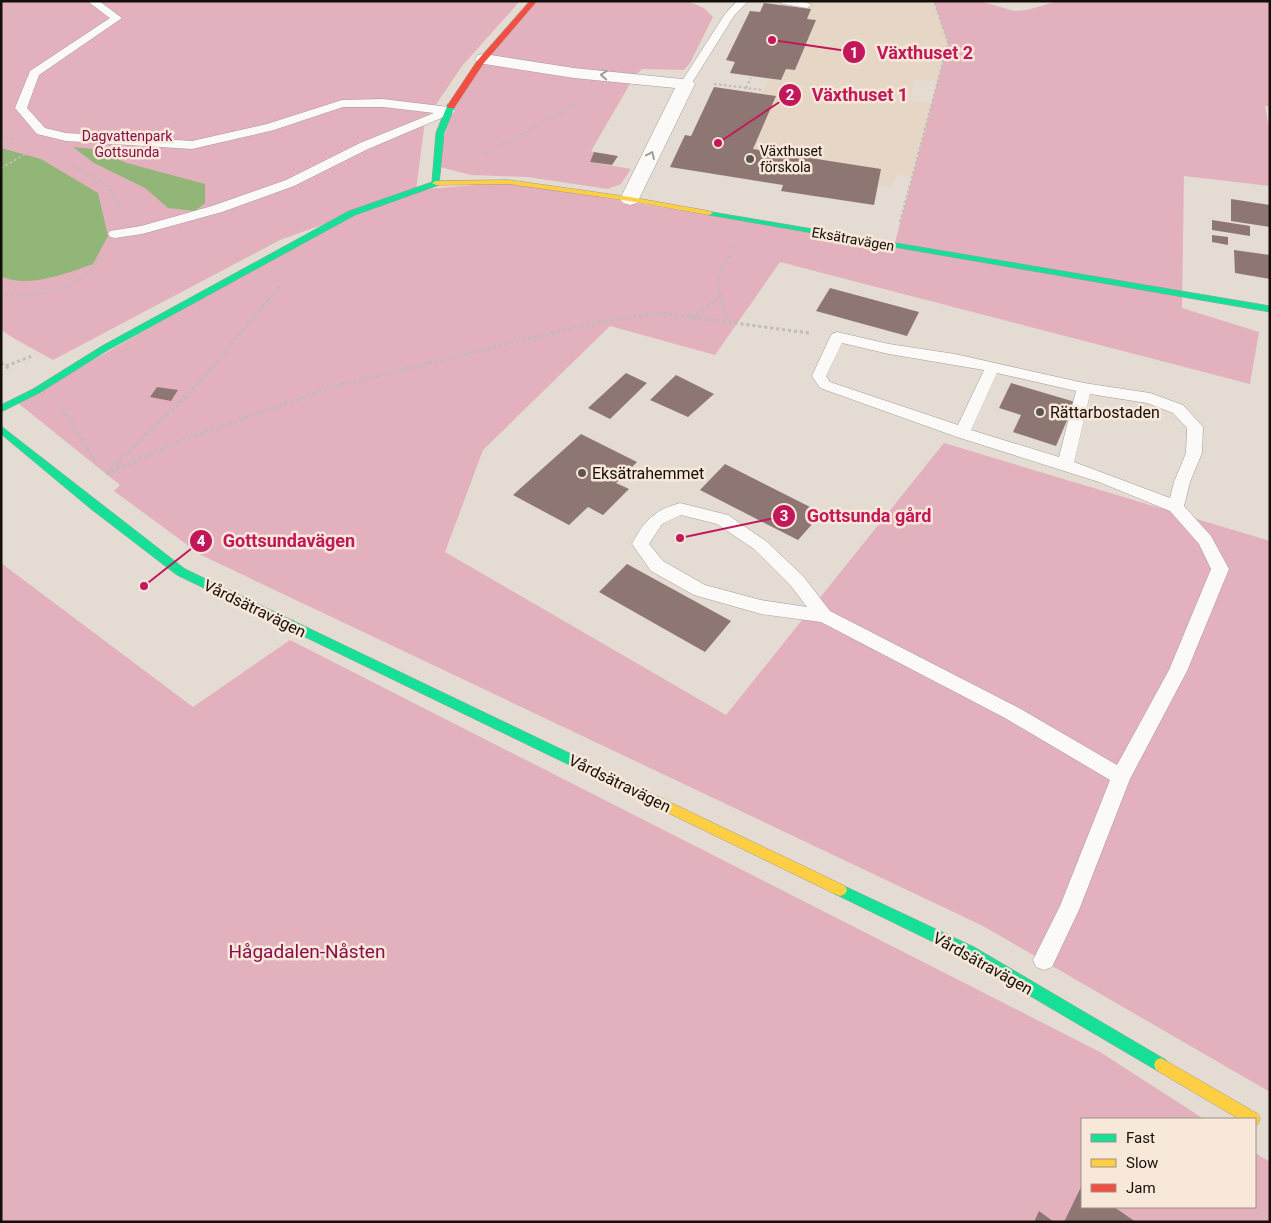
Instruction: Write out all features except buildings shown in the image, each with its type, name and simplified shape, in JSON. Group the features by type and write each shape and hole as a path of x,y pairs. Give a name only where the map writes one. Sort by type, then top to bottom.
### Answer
{"street":[{"path":"436,183 440,131 456,95 534,1"},
{"path":"484,59 574,73 686,84 630,199"},
{"name":"Eksätravägen","path":"1,409 36,391 105,348 352,213 436,183 509,182 630,199 1270,309"},
{"name":"Vårdsätravägen","path":"1,429 94,506 181,572 969,952 1252,1118"}],"lane":[{"path":"92,1 117,18 34,73 21,108 41,131 66,138 192,145 270,127 342,104 384,103 449,111"},
{"path":"686,84 730,14 743,1"},
{"path":"784,1 807,4"},
{"path":"115,234 142,230 217,209 290,183 364,146 449,111"},
{"path":"1044,960 1069,910 1121,776 1178,671 1220,569 1205,540 1176,507 1146,493 1065,465 962,433 825,385 819,376 837,337 993,367 1084,388 1150,398 1178,409 1195,427 1194,453 1182,482 1176,507"},
{"path":"962,433 993,367"},
{"path":"1065,465 1084,388"},
{"path":"824,616 796,581 760,545 722,519 680,509 656,520 640,544 657,566 700,590 761,607 824,616 1012,713 1121,776"}],"path":[{"path":"900,225 948,43 934,1"},
{"path":"746,88 751,78"},
{"path":"686,84 713,84 763,90"},
{"path":"436,166 473,160 529,131 555,114 586,100"},
{"path":"1,134 16,142"},
{"path":"1,168 31,150 24,146"},
{"path":"1,293 13,295 46,292 80,279 112,244 121,210 109,186 64,161"},
{"path":"727,321 721,295 719,274 733,252 733,228 738,218"},
{"path":"292,246 296,256 295,266 275,293 188,395 104,475 180,441 335,386 598,322 659,313 837,337"},
{"path":"691,317 708,307 721,295"},
{"path":"6,366 33,355"}],"shaded area":[{"path":"810,1 934,1 948,43 938,81 915,80 910,100 932,103 911,177 896,175 893,187 877,185 881,169 753,149 776,96 762,93 769,78 781,80 786,69 796,70 816,21 807,19 805,9"},
{"path":"73,147 92,149 127,163 205,184 205,203 195,211 168,208 145,188 94,163"},
{"path":"1,148 41,159 98,193 108,236 93,264 72,272 34,280 11,280 1,276"}],"green space":[{"name":"Dagvattenpark Gottsunda","path":"1,1 520,1 462,66 425,121 416,190 509,182 894,246 948,43 934,1 980,1 1014,11 1027,10 1058,1 1270,1 1270,106 1265,106 1270,133 1270,186 1184,176 1182,308 1259,332 1250,384 780,262 715,355 610,326 483,450 445,552 726,715 944,443 1270,541 1270,1092 983,926 201,555 114,491 120,485 18,403 344,217 280,240 53,360 15,339 1,330"},
{"path":"534,1 687,1 704,8 713,17 690,63 684,70 642,69 634,77 591,151 594,152 590,162 631,169 621,184 608,189 527,177 471,175 436,166 456,95"},
{"name":"Hågadalen-Nåsten","path":"1,563 193,707 290,640 1100,1052 1202,1118 1081,1118 1081,1208 1256,1208 1256,1154 1270,1162 1270,1222 1,1222"}],"traffic: fast":[{"path":"1,409 36,391 105,348 352,213 436,183 440,133 451,106"},
{"path":"709,213 1270,309"},
{"path":"1,429 95,506 181,572 588,768"},
{"path":"840,890 969,952 1161,1065"}],"traffic: slow":[{"path":"436,183 509,182 630,199 709,213"},
{"path":"588,768 840,890"},
{"path":"1161,1065 1251,1118"}],"traffic: jam":[{"path":"451,106 480,63 534,1"}],"place":[{"name":"Växthuset 2","path":"772,40"},
{"name":"Växthuset 1","path":"718,143"},
{"name":"Växthuset förskola","path":"750,159"},
{"name":"Rättarbostaden","path":"1040,412"},
{"name":"Eksätrahemmet","path":"582,473"},
{"name":"Gottsunda gård","path":"680,538"},
{"name":"Gottsundavägen","path":"144,586"}]}
